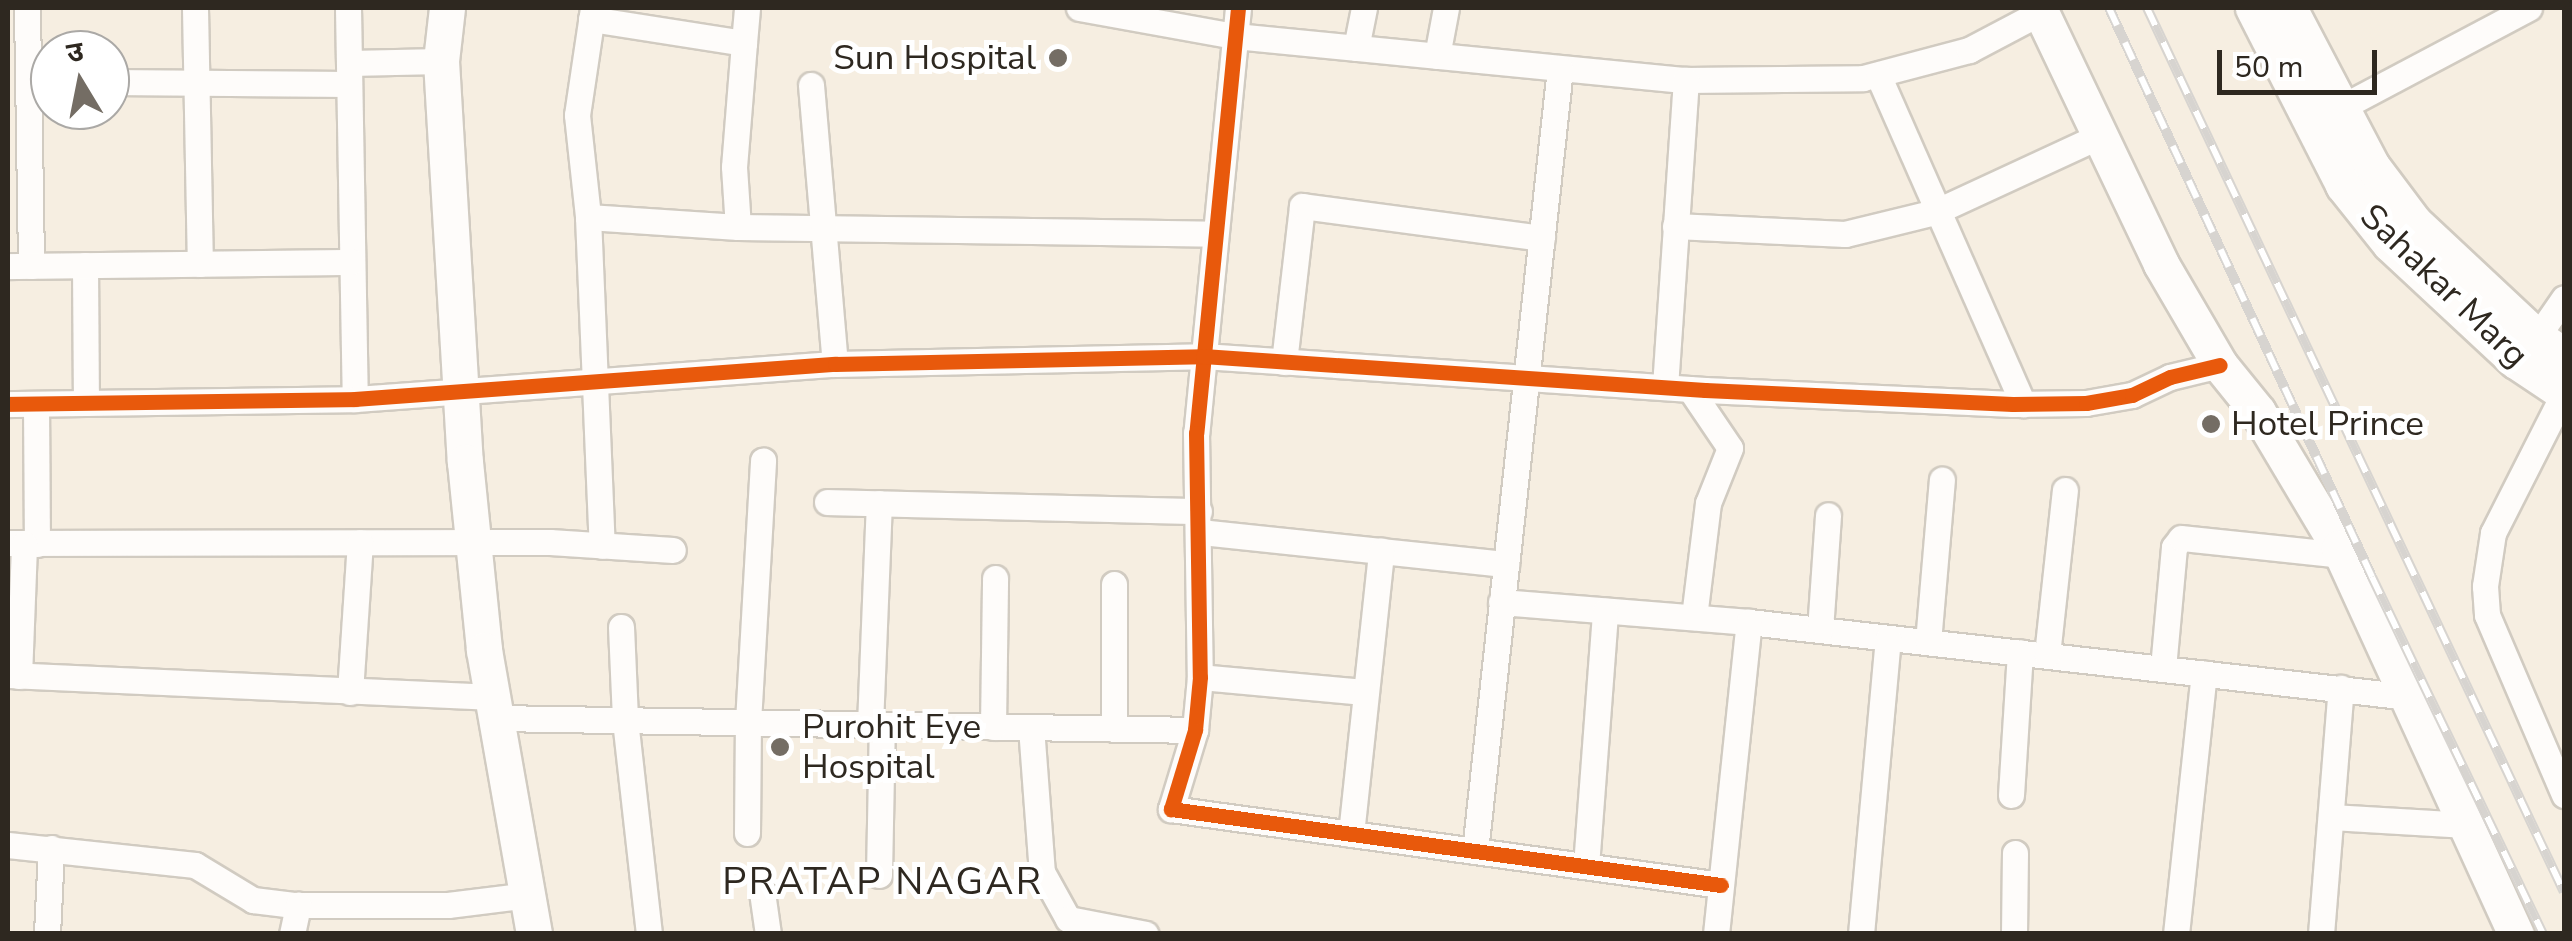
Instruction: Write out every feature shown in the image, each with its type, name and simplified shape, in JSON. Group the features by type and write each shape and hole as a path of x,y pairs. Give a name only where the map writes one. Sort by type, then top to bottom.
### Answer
{"street":[{"path":"195,8 200,264"},
{"path":"348,8 355,399"},
{"path":"447,8 441,62 473,541 495,708 534,934"},
{"path":"738,226 734,167 747,8"},
{"path":"1079,8 1236,22 1356,48 1686,80 1878,75 1969,50 2040,10 2097,137 2161,264 2220,365 2258,412 2342,555 2516,934"},
{"path":"1236,22 1252,18 1259,8"},
{"path":"1356,48 1364,8"},
{"path":"1437,56 1446,8"},
{"name":"Sahakar Marg","path":"2253,8 2342,185 2390,244 2516,361 2564,393"},
{"name":"Sahakar Marg","path":"2289,8 2372,166 2414,222 2551,346"},
{"path":"2340,108 2529,8"},
{"path":"602,546 588,217 577,115 592,13 744,44"},
{"path":"1236,22 1196,432 1200,676 1195,730 1171,809 1721,885"},
{"path":"130,82 196,84 441,62"},
{"path":"1475,851 1560,68"},
{"path":"1878,75 1935,212 2023,404"},
{"path":"1686,80 1675,226 1677,388 1730,448 1708,503 1694,617"},
{"path":"811,86 835,364"},
{"path":"34,130 19,266 352,262"},
{"path":"1675,226 1844,234 1935,212 2097,137"},
{"path":"1284,362 1302,206 1542,238"},
{"path":"588,217 738,226 1216,234"},
{"path":"85,265 86,403"},
{"path":"2551,346 2564,298"},
{"path":"8,404 355,399 835,364 1203,356 1677,388 2023,404 2086,403 2132,395 2170,377 2220,365"},
{"path":"2564,393 2493,534 2485,586 2488,615 2564,795"},
{"path":"36,404 13,675 350,692 625,720 1195,730"},
{"path":"747,834 748,722 763,460"},
{"path":"1928,642 1942,480"},
{"path":"2047,655 2065,490"},
{"path":"827,502 1199,522 1381,551 1506,564"},
{"path":"878,503 879,875"},
{"path":"1820,630 1828,515"},
{"path":"2162,668 2174,548 2180,538 2342,555"},
{"path":"23,544 473,541 672,550"},
{"path":"350,692 360,542"},
{"path":"1351,834 1381,551"},
{"path":"994,727 995,578"},
{"path":"1114,584 1114,729"},
{"path":"1501,602 1748,622 2409,697"},
{"path":"1586,866 1605,610"},
{"path":"1716,934 1748,622"},
{"path":"621,627 625,720 649,934"},
{"path":"1862,934 1888,638"},
{"path":"2011,795 2019,723 2020,652"},
{"path":"2176,934 2204,672"},
{"path":"1200,676 1365,692"},
{"path":"2321,934 2341,688"},
{"path":"1031,727 1042,872 1065,926 1146,934"},
{"path":"2331,817 2467,825"},
{"path":"8,845 195,864 253,900 298,905 448,905 528,896"},
{"path":"47,934 51,848"},
{"path":"2014,853 2014,934"},
{"path":"761,885 768,934"},
{"path":"292,934 298,905"}],"railway":[{"path":"2109,8 2372,577 2543,934"},
{"path":"2147,8 2564,892"}],"cycle path":[{"path":"1238,8 1196,433 1200,677 1195,730 1171,809 1721,885"},
{"path":"8,404 355,399 835,364 1203,356 1705,390 2013,404 2086,403 2132,395 2170,377 2220,365"}],"place":[{"name":"Sun Hospital","path":"1058,58"},
{"name":"Hotel Prince","path":"2211,424"},
{"name":"Purohit Eye Hospital","path":"780,747"}],"district":[{"name":"PRATAP NAGAR","path":"883,882"}]}
